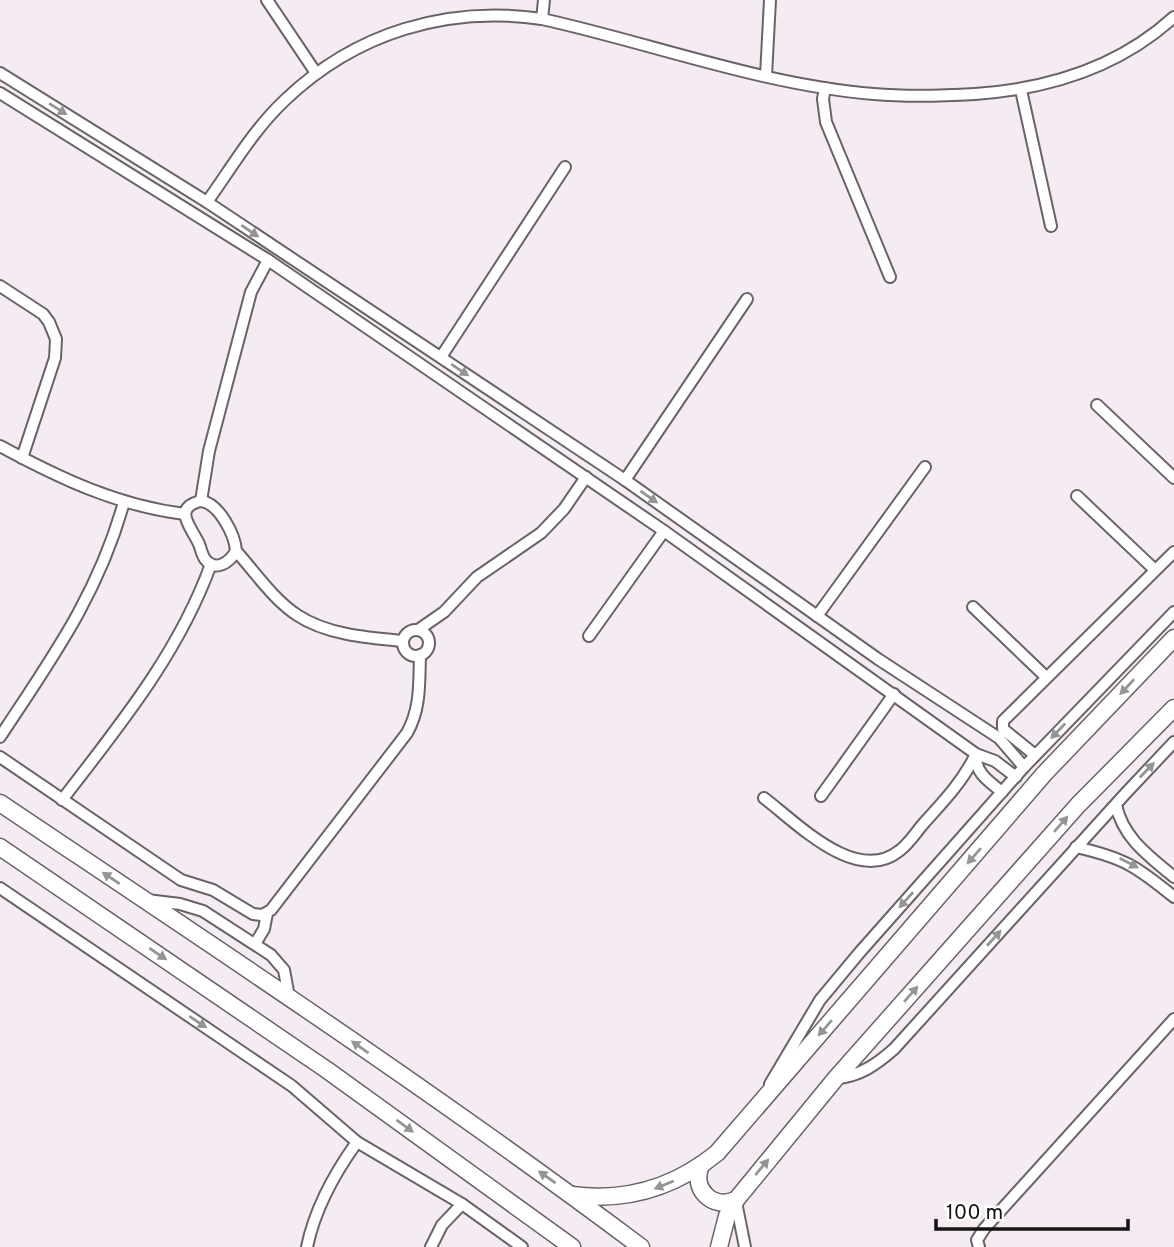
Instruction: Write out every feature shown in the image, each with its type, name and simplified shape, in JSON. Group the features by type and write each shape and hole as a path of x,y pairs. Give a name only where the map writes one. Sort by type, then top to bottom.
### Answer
{"main road":[{"path":"572,1195 601,1198 630,1196 668,1185 717,1153 1044,774 1174,638"},
{"path":"1133,654 1146,667"},
{"path":"719,1247 722,1231 736,1200 836,1079 1079,805 1174,708"},
{"path":"0,803 289,997 572,1195 641,1247"},
{"path":"0,847 327,1070 572,1247"},
{"path":"701,1165 698,1179 706,1198 718,1203 736,1200"}],"street":[{"path":"267,0 316,73"},
{"path":"542,19 544,0"},
{"path":"766,76 770,0"},
{"path":"207,202 256,133 284,101 316,73 352,50 390,33 430,21 472,15 515,15 542,19 766,76 825,88 929,97 1021,90 1057,82 1110,62 1156,34 1174,17"},
{"path":"0,73 207,202 625,480 878,659 999,738 1024,767"},
{"path":"825,88 823,99 826,121 890,277"},
{"path":"1021,90 1051,226"},
{"path":"0,93 268,260 664,531 976,754 995,761 1016,777"},
{"path":"441,357 565,167"},
{"path":"201,501 209,451 251,292 268,260"},
{"path":"0,286 43,314 56,339 55,358 22,458"},
{"path":"625,480 747,299"},
{"path":"1097,405 1174,478"},
{"path":"0,446 70,482 124,502 185,514"},
{"path":"817,616 925,467"},
{"path":"444,612 424,653 415,656 406,651 403,641 408,633 418,630 444,612 477,577 541,533 564,509 586,477"},
{"path":"1077,496 1155,570"},
{"path":"236,551 224,564 211,564 203,558 199,543 187,525 185,514 191,505 201,501 210,502 216,507 234,541 236,551 286,606 307,620 343,632 403,641"},
{"path":"0,737 81,611 109,551 124,502"},
{"path":"589,636 664,531"},
{"path":"1035,755 1003,729 1005,718 1174,551"},
{"path":"61,800 159,669 195,605 211,564"},
{"path":"973,607 1046,677"},
{"path":"758,1106 820,1000 1024,767 1174,612"},
{"path":"418,630 426,635 429,644"},
{"path":"255,944 264,929 267,913 407,733 419,699 420,655"},
{"path":"821,796 894,694"},
{"path":"836,1079 857,1074 894,1049 1174,743"},
{"path":"976,754 980,773 1002,792"},
{"path":"764,798 844,857 862,861 880,860 901,850 960,783 976,754"},
{"path":"0,757 181,880 220,894 253,914 267,913"},
{"path":"1116,805 1124,830 1174,877"},
{"path":"1076,847 1123,859 1140,869 1174,897"},
{"path":"1,889 292,1086 357,1142 462,1204 522,1247"},
{"path":"144,899 180,904 203,911 255,944 280,963 287,977 289,997"},
{"path":"239,934 253,914"},
{"path":"979,1247 977,1240 984,1229 1174,1019"},
{"path":"307,1247 318,1210 330,1183 357,1142"},
{"path":"736,1200 745,1247"},
{"path":"431,1247 442,1225 462,1204"}]}
